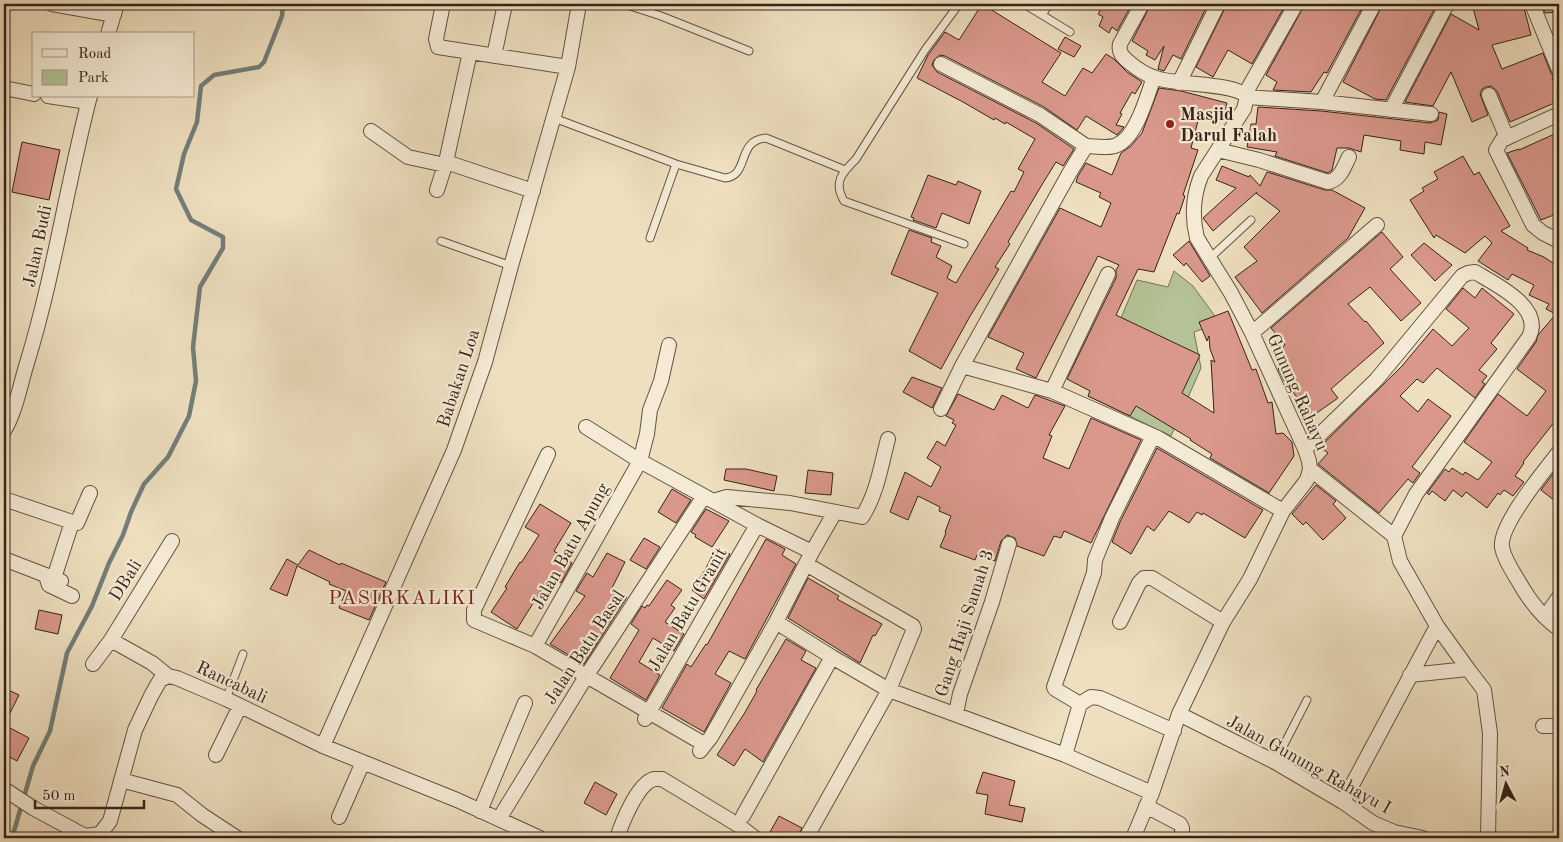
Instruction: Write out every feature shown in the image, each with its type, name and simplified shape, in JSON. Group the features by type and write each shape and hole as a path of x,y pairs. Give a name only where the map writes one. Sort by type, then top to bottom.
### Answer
{"street":[{"path":"52,4 114,7 108,32"},
{"path":"443,4 436,40 438,48 568,67"},
{"path":"494,56 505,4"},
{"name":"Babakan Loa","path":"323,746 454,450 485,362 568,67 579,4"},
{"path":"1142,4 1120,44 1119,50 1122,57 1127,61 1154,77 1179,83 1232,89 1246,96 1431,114"},
{"path":"1179,83 1218,4"},
{"name":"Gunung Rahayu","path":"1133,838 1179,714 1223,622 1250,579 1283,510 1307,480 1310,469 1310,460 1252,333 1231,293 1197,238 1194,201 1201,176 1244,109 1246,96 1296,4"},
{"path":"1322,102 1374,4"},
{"path":"1391,110 1447,4"},
{"path":"1532,4 1559,70"},
{"path":"437,190 446,163 470,52"},
{"path":"940,64 1040,115 1086,146 1117,145 1126,137 1139,117 1154,77"},
{"path":"4,88 32,94"},
{"path":"1489,95 1507,138"},
{"path":"75,98 89,99"},
{"name":"Jalan Budi","path":"4,431 12,413 48,288 89,99"},
{"path":"1559,114 1502,140 1496,150 1533,225 1543,233 1559,240"},
{"path":"371,131 408,157 446,163 533,191"},
{"path":"941,409 962,366 1086,146"},
{"path":"1218,150 1258,160 1328,182 1334,181 1339,176 1349,157"},
{"path":"1252,333 1377,226"},
{"path":"1305,449 1383,374 1462,276 1475,272 1519,300 1530,319 1531,333 1416,494 1394,536"},
{"path":"1052,392 1108,274"},
{"name":"Jalan Batu Apung","path":"535,646 638,463 646,441 650,410 661,381 669,345"},
{"path":"962,366 1052,392 1153,436 1283,510"},
{"path":"586,427 638,463 812,552"},
{"path":"1080,704 1054,687 1094,572 1095,560 1112,518 1153,436"},
{"path":"708,498 727,497 790,503 862,517 868,509 888,439"},
{"path":"1559,452 1515,513 1503,538 1502,545 1511,568 1525,593 1545,617 1559,629"},
{"path":"548,454 474,610 474,620 535,646 647,716 704,744 711,737 776,622 835,512"},
{"path":"1310,469 1394,536 1400,561 1437,626 1484,690 1490,733 1488,838"},
{"path":"4,500 72,522 78,522 90,493"},
{"name":"Jalan Batu Basal","path":"499,819 585,679 708,498"},
{"path":"72,522 49,585 72,596"},
{"name":"Jalan Batu Granit","path":"647,716 757,525"},
{"name":"DBali","path":"93,664 111,640 172,541"},
{"name":"Gang Haji Samah 3","path":"956,713 960,694 992,602 1009,544"},
{"path":"4,559 53,578"},
{"path":"806,564 913,626 914,631 889,690 806,838"},
{"path":"1120,622 1139,582 1144,578 1152,578 1223,622"},
{"path":"1545,617 1559,596"},
{"path":"776,622 889,690 956,713 1065,755 1149,799 1180,824 1182,838"},
{"path":"1343,802 1437,626"},
{"path":"111,640 152,663 168,676"},
{"path":"743,816 832,657"},
{"path":"1410,675 1468,670"},
{"name":"Rancabali","path":"8,792 84,837 105,836 135,730 160,680 168,676 226,699 323,746 540,838"},
{"path":"1065,755 1080,704 1091,697 1100,698 1174,731"},
{"path":"480,811 525,704"},
{"path":"216,755 240,706"},
{"name":"Jalan Gunung Rahayu I","path":"1179,714 1275,762 1343,802 1373,823 1399,836 1423,838"},
{"path":"1543,726 1559,726"},
{"path":"339,817 363,762"},
{"path":"617,838 625,814 642,789 648,782 654,779 662,779 738,825 755,838"},
{"path":"121,780 177,795 202,815 237,838"}],"lane":[{"path":"624,4 661,16 749,51"},
{"path":"959,4 926,50 856,159 845,170 838,183 839,192 844,201 964,244"},
{"path":"1024,4 1070,32"},
{"path":"1042,14 1049,4"},
{"path":"554,118 676,164 725,178 731,178 736,174 752,142 756,139 766,138 845,170"},
{"path":"650,238 676,164"},
{"path":"1210,258 1250,220"},
{"path":"442,242 511,266"},
{"path":"226,699 243,654"},
{"path":"1275,762 1307,700"}],"green space":[{"path":"1174,271 1193,286 1220,323 1194,332 1201,368 1171,436 1088,396 1137,280 1168,287"}],"building":[{"path":"982,4 1061,53 1042,82 1065,96 1083,68 1092,73 1106,54 1142,82 1135,94 1132,92 1120,113 1122,114 1116,125 1124,127 1117,135 1086,116 1077,130 1044,107 945,56 940,55 934,60 932,65 937,72 1036,123 1074,149 1063,166 1056,162 1043,183 1008,242 1010,244 995,267 999,269 941,369 909,351 938,293 891,274 909,230 932,238 931,242 941,246 936,257 952,266 947,278 956,283 1011,191 1014,192 1024,172 1018,169 1035,139 1006,122 1005,124 995,118 994,120 917,78 928,55 945,32 959,40"},
{"path":"1104,4 1132,4 1117,31 1112,27 1109,33 1099,26 1103,17 1098,14"},
{"path":"1151,4 1208,4 1181,59 1173,55 1164,71 1158,69 1164,46 1155,60 1146,55 1148,51 1132,41"},
{"path":"1227,4 1286,4 1252,64 1228,50 1213,77 1196,67"},
{"path":"1305,4 1364,4 1327,73 1324,72 1311,92 1273,90 1277,82 1266,75"},
{"path":"1383,4 1432,4 1436,6 1386,100 1375,99 1343,82"},
{"path":"1472,4 1523,4 1531,35 1492,45 1502,69 1543,53 1555,78 1552,78 1559,94 1559,101 1510,122 1497,91 1491,86 1486,87 1482,89 1480,94 1488,115 1472,122 1451,72 1433,106 1405,102 1451,14 1479,30"},
{"path":"1541,4 1559,4 1559,12 1545,13"},
{"path":"1065,37 1081,46 1074,57 1058,49"},
{"path":"1159,88 1181,91 1227,103 1224,117 1200,113 1191,148 1198,150 1183,195 1185,196 1179,214 1177,213 1154,272 1138,269 1116,315 1200,355 1182,393 1214,413 1211,360 1215,362 1210,349 1209,336 1207,341 1199,322 1228,311 1252,370 1256,369 1268,403 1272,402 1276,434 1283,433 1292,442 1294,456 1269,493 1210,458 1212,454 1191,439 1136,406 1130,416 1088,396 1090,391 1067,379 1116,278 1116,270 1119,265 1098,256 1036,378 1016,369 1024,353 988,337 1060,208 1101,227 1111,203 1099,197 1101,193 1076,182 1078,176 1086,163 1112,175 1121,153 1131,146 1142,133"},
{"path":"1258,107 1321,111 1430,123 1438,120 1439,112 1447,114 1441,145 1425,142 1424,154 1400,150 1401,141 1364,135 1361,152 1349,148 1337,148 1332,170 1328,173 1275,156 1277,152 1247,147 1251,124 1256,124"},
{"path":"1559,132 1559,213 1541,220 1507,153 1519,150"},
{"path":"22,142 60,150 49,200 12,192"},
{"path":"1463,156 1474,175 1479,172 1510,226 1501,231 1528,248 1527,250 1544,257 1559,267 1559,416 1523,462 1515,476 1524,482 1513,496 1504,490 1500,495 1498,493 1487,508 1466,492 1462,497 1453,490 1445,501 1432,491 1429,495 1427,493 1445,469 1449,472 1452,468 1463,475 1465,472 1478,480 1492,462 1464,442 1498,394 1527,416 1546,391 1517,369 1536,342 1538,335 1556,314 1546,309 1549,304 1529,295 1534,285 1512,274 1508,280 1478,261 1492,243 1485,236 1465,253 1436,235 1434,238 1410,200 1424,191 1422,188 1438,179 1434,172"},
{"path":"1222,166 1249,177 1250,175 1260,186 1267,172 1325,190 1332,190 1365,208 1348,238 1262,313 1235,277 1257,261 1244,247 1280,211 1257,192 1213,231 1203,218 1236,188 1216,180"},
{"path":"928,175 956,185 958,181 981,191 969,224 942,213 936,228 913,220 914,218 911,217"},
{"path":"1382,232 1403,257 1390,269 1421,303 1401,321 1370,287 1348,304 1366,321 1384,343 1331,389 1338,398 1311,417 1284,381 1278,369 1287,362 1278,351 1285,345 1271,328"},
{"path":"1189,241 1210,276 1202,282 1186,263 1184,266 1173,255"},
{"path":"1424,243 1452,265 1435,281 1411,255"},
{"path":"1463,288 1475,298 1482,288 1514,314 1491,343 1497,349 1479,370 1487,376 1482,382 1485,384 1475,398 1437,368 1423,383 1417,379 1400,396 1418,412 1428,399 1451,416 1412,467 1420,473 1413,483 1408,479 1379,513 1318,464 1328,453 1320,447 1402,366 1433,329 1452,346 1469,328 1446,309"},
{"path":"912,377 942,388 932,408 903,392"},
{"path":"958,394 994,410 1002,395 1028,408 1035,395 1065,406 1049,435 1052,436 1043,458 1069,469 1091,418 1141,440 1091,543 1064,531 1061,538 1054,536 1044,556 1017,546 1015,538 1007,535 1001,541 995,561 977,555 975,560 940,547 951,516 939,511 940,507 918,496 908,520 890,512 905,472 931,487 941,467 927,458 937,441 945,446 956,425 952,423 954,420 946,416"},
{"path":"1157,448 1263,510 1245,538 1203,513 1202,515 1197,512 1189,523 1169,511 1154,531 1147,526 1131,554 1112,542"},
{"path":"1559,466 1559,504 1541,490"},
{"path":"726,469 746,469 777,476 774,491 724,480"},
{"path":"808,470 833,473 831,495 805,493"},
{"path":"1316,485 1336,501 1333,504 1346,518 1323,540 1306,522 1303,525 1292,514"},
{"path":"672,489 691,500 676,523 658,512"},
{"path":"540,504 571,523 554,551 572,563 561,583 550,576 517,629 491,612 507,588 505,587 520,562 539,535 525,527"},
{"path":"706,509 729,521 712,547 695,537 696,535 691,532"},
{"path":"644,538 660,547 646,569 630,560"},
{"path":"766,539 785,549 782,555 796,564 745,659 729,651 715,674 731,683 704,732 662,708 687,664 691,667 707,645"},
{"path":"716,548 730,554 704,599 692,590"},
{"path":"309,550 340,565 341,563 386,582 369,620 339,608 346,591 297,566 287,596 270,589 287,559 298,565"},
{"path":"607,553 625,562 612,588 627,597 584,664 550,644 585,596 576,591 587,573 593,577"},
{"path":"808,578 839,596 837,599 882,624 875,636 873,635 860,663 788,618"},
{"path":"667,580 682,590 671,605 675,608 665,622 684,634 674,651 653,638 639,662 660,675 646,700 610,678 639,630 631,624 642,606 645,608 647,605 649,606"},
{"path":"39,610 62,615 58,634 35,629"},
{"path":"786,639 806,651 801,660 816,668 763,762 745,749 734,766 717,755 744,714"},
{"path":"4,688 19,695 4,725"},
{"path":"10,728 29,738 17,761 4,754 8,741 4,739"},
{"path":"983,772 1015,781 1009,805 1025,808 1022,822 985,814 988,795 976,793"},
{"path":"595,782 617,794 606,815 584,803"},
{"path":"779,816 802,828 797,838 778,838 770,832"}],"waterway":[{"path":"12,838 33,766 50,731 67,653 92,606 144,484 168,457 189,416 196,381 193,347 200,287 223,248 223,237 191,220 176,189 184,154 197,122 201,86 214,75 259,67 264,62 282,16 283,4"}],"place":[{"name":"Masjid Darul Falah","path":"1170,124"}],"district":[{"name":"PASIRKALIKI","path":"402,597"}]}
